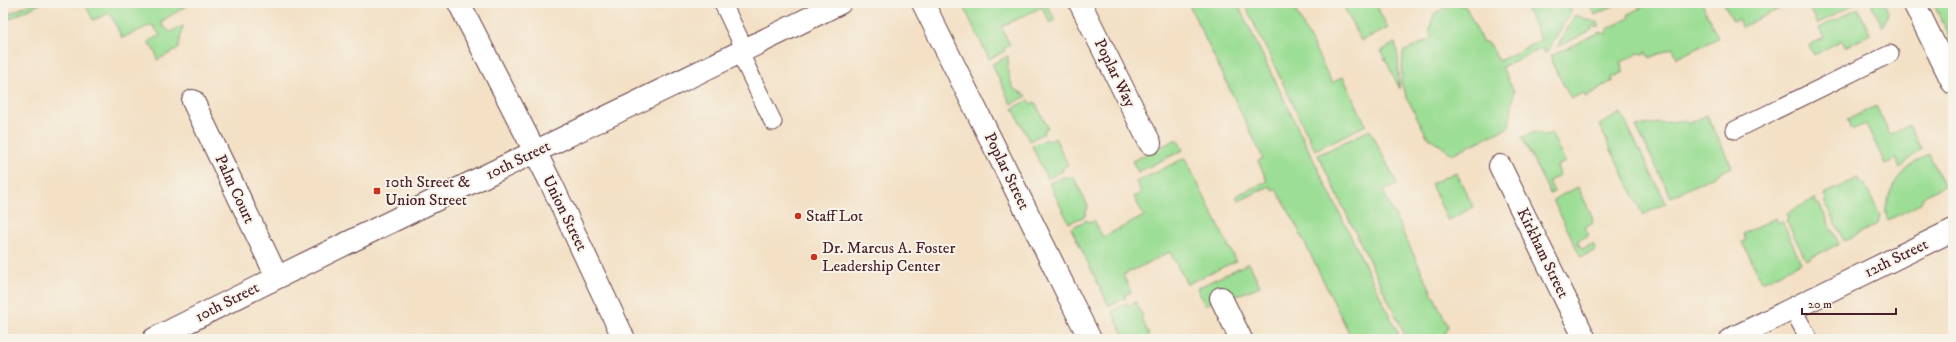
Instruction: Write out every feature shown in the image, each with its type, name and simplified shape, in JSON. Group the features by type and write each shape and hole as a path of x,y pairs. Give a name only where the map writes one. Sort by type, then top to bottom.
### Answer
{"street":[{"name":"Union Street","path":"460,3 535,152 624,339"},
{"name":"10th Street","path":"154,339 392,220 742,52 840,3"},
{"name":"Poplar Street","path":"923,3 1090,339"},
{"name":"Poplar Way","path":"1080,3 1150,144"},
{"path":"1914,3 1953,83"},
{"name":"Palm Court","path":"193,101 277,277"},
{"name":"Kirkham Street","path":"1500,166 1585,339"},
{"name":"12th Street","path":"1731,339 1953,230"},
{"path":"1220,298 1241,339"}],"lane":[{"path":"724,6 742,52 773,122"},
{"path":"1735,130 1890,54"},
{"path":"1792,308 1809,339"}],"green space":[{"path":"32,3 42,3 3,22 3,17"},
{"path":"93,3 187,3 186,6 162,21 162,25 170,32 183,26 178,49 157,60 156,53 149,44 150,40 160,36 154,26 149,26 122,38 110,13 93,20 86,6"},
{"path":"962,3 1052,3 1047,5 1055,20 1050,23 1042,7 1001,27 1010,45 1004,48 1005,51 989,59"},
{"path":"1188,3 1237,3 1401,339 1352,339 1293,219 1276,189 1273,191 1270,186 1239,201 1236,196 1267,181 1258,161 1263,158"},
{"path":"1244,3 1292,3 1332,83 1343,77 1366,125 1315,150"},
{"path":"1342,3 1375,3 1388,28 1361,41"},
{"path":"1453,3 1466,7 1482,41 1490,44 1499,61 1541,40 1524,3 1567,3 1571,11 1548,51 1545,53 1542,48 1502,67 1514,91 1509,127 1452,154 1427,136 1408,100 1401,83 1403,52 1432,38 1429,31 1434,14"},
{"path":"1589,3 1619,3 1595,15"},
{"path":"1651,3 1702,3 1718,38 1677,58 1673,48 1649,58 1645,51 1644,54 1639,53 1620,62 1624,72 1611,78 1612,81 1585,97 1583,93 1571,99 1551,61 1551,56 1600,32 1606,34 1607,29 1629,18 1628,14"},
{"path":"1724,3 1791,3 1742,27 1738,19 1733,21"},
{"path":"1807,3 1856,3 1817,24"},
{"path":"1871,3 1885,3 1888,13 1884,25 1882,26"},
{"path":"1933,3 1953,3 1953,43"},
{"path":"1858,8 1870,34 1845,47 1842,40 1814,55 1809,45 1824,38 1819,28"},
{"path":"1575,15 1598,23 1600,26 1595,28 1594,25 1591,27 1592,30 1557,47"},
{"path":"1395,43 1398,54 1398,78 1400,89 1381,51"},
{"path":"1008,56 1008,73 1013,88 1027,96 1011,104 992,64"},
{"path":"1029,100 1031,104 1035,102 1048,128 1044,130 1044,133 1029,141 1013,108"},
{"path":"1876,106 1890,135 1909,125 1921,149 1900,168 1896,159 1885,164 1866,124 1851,130 1847,120"},
{"path":"1621,113 1666,203 1643,215 1599,125"},
{"path":"1707,115 1732,167 1671,197 1636,126 1685,120 1688,124"},
{"path":"1370,130 1397,184 1383,191 1448,326 1445,335 1436,339 1407,339 1318,155"},
{"path":"1535,132 1547,136 1551,133 1565,162 1557,166 1560,175 1549,181 1554,192 1550,194 1522,137"},
{"path":"1055,138 1068,165 1062,168 1063,171 1047,179 1032,146 1047,139 1049,141"},
{"path":"1177,139 1183,150 1138,172 1132,161"},
{"path":"1929,154 1944,186 1924,196 1920,204 1888,220 1886,207 1894,184 1903,172 1915,162"},
{"path":"1185,158 1236,261 1187,284 1170,252 1123,275 1131,292 1125,295 1126,298 1109,306 1071,228 1087,220 1089,222 1094,220 1103,237 1144,216 1134,197 1141,193 1136,182"},
{"path":"1456,172 1473,207 1448,221 1431,184"},
{"path":"1066,176 1067,178 1073,176 1088,206 1085,216 1069,223 1049,183"},
{"path":"1858,178 1861,184 1863,182 1880,215 1878,224 1844,241 1825,203 1827,199 1824,194"},
{"path":"1578,187 1592,216 1593,223 1584,227 1589,235 1577,241 1582,249 1593,244 1596,250 1581,257 1554,202 1554,199"},
{"path":"1814,199 1817,204 1819,204 1839,244 1806,260 1786,220 1789,218 1787,213"},
{"path":"1776,218 1778,223 1782,221 1801,263 1762,282 1742,242 1746,240 1743,234"},
{"path":"1249,263 1260,286 1231,298 1221,298 1205,305 1197,288"},
{"path":"1136,302 1143,316 1141,318 1149,334 1148,339 1125,339 1112,311 1127,303 1129,306"}],"place":[{"name":"10th Street & Union Street","path":"377,191"},
{"name":"Staff Lot","path":"798,216"},
{"name":"Dr. Marcus A. Foster Leadership Center","path":"814,257"}]}
